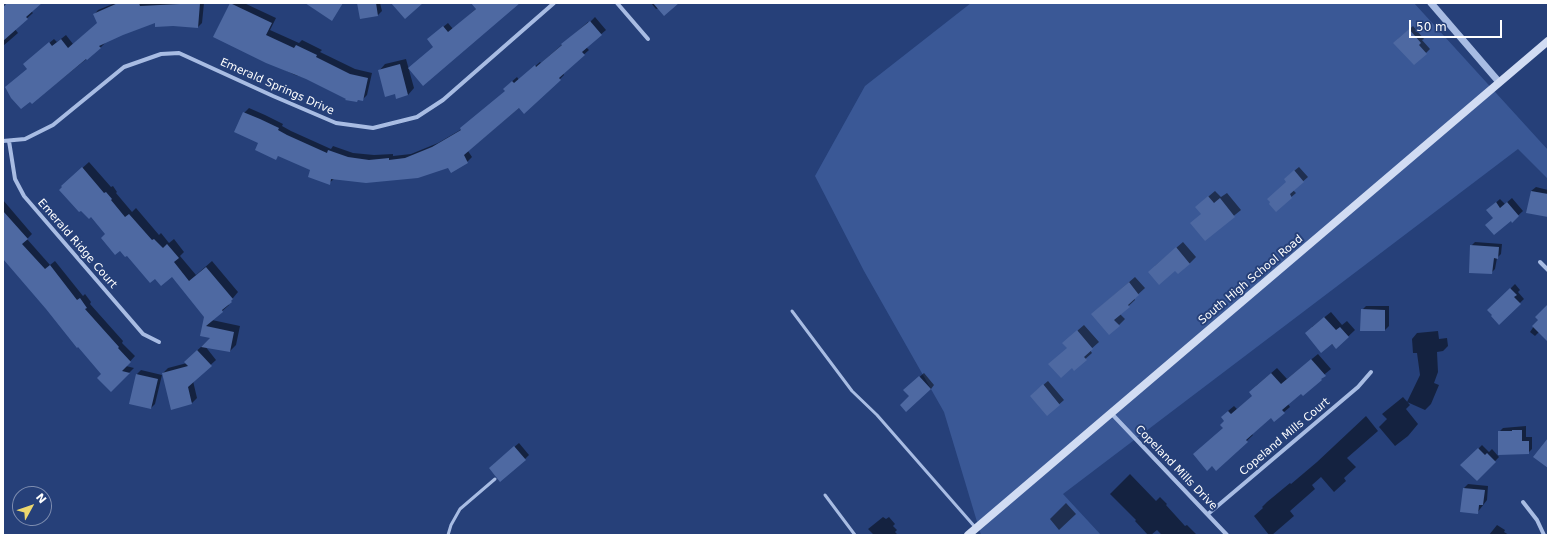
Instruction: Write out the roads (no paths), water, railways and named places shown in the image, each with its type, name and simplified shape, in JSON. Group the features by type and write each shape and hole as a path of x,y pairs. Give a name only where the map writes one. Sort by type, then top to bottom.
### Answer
{"main road":[{"name":"South High School Road","path":"968,535 1548,41"}],"street":[{"name":"Emerald Springs Drive","path":"3,141 25,140 53,125 124,67 161,54 179,53 336,123 373,128 417,117 443,100 554,3"},
{"path":"617,3 648,39"},
{"path":"1431,3 1499,82"},
{"name":"Emerald Ridge Court","path":"9,141 15,179 24,196 143,334 159,342"},
{"path":"1540,262 1548,270"},
{"name":"Copeland Mills Court","path":"1208,514 1362,384 1372,372"},
{"name":"Copeland Mills Drive","path":"1111,413 1227,535"},
{"path":"1523,502 1536,520 1544,535"}],"lane":[{"path":"792,311 852,391 877,415 977,528"},
{"path":"448,535 451,525 460,510 495,479"},
{"path":"825,495 855,535"}]}
